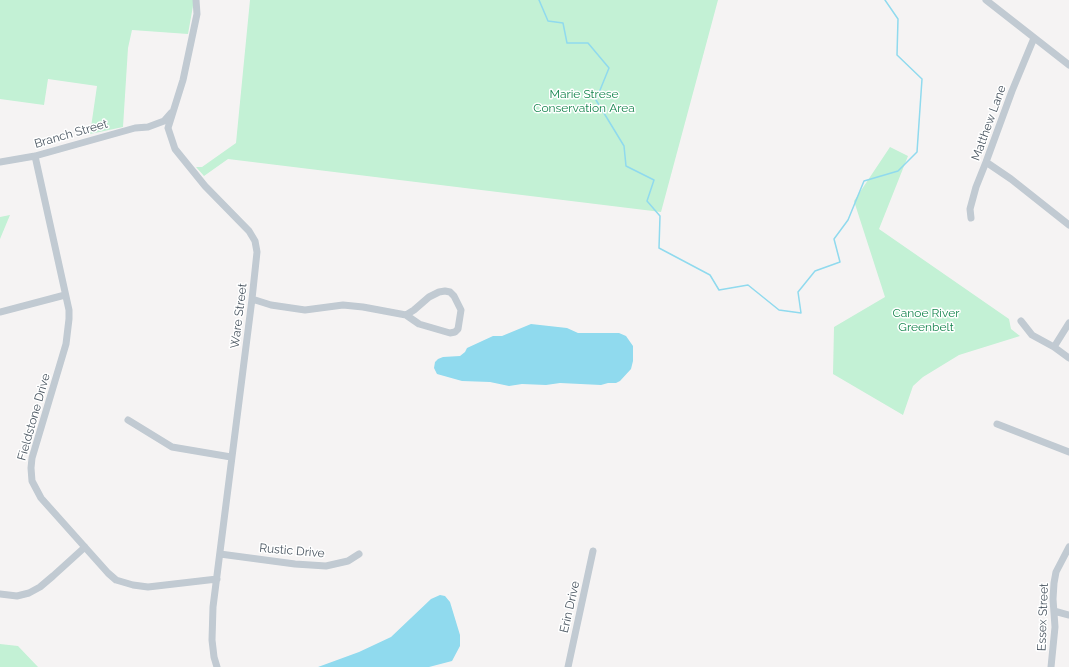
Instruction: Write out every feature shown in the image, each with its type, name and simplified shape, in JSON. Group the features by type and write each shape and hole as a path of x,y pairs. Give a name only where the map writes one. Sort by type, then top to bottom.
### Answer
{"street":[{"path":"168,128 183,80 197,14 196,0"},
{"path":"986,0 1069,65"},
{"name":"Matthew Lane","path":"971,218 970,208 976,187 1012,91 1034,38"},
{"name":"Branch Street","path":"148,127 164,121 173,111"},
{"name":"Branch Street","path":"0,162 34,156 120,131 148,127 168,128"},
{"name":"Ware Street","path":"168,128 175,149 201,181 249,231 255,241 257,252 231,457 230,484 212,626 214,657 217,667"},
{"name":"Fieldstone Drive","path":"34,156 69,310 69,319 66,344 32,458 32,481 41,498 116,580 128,584 148,587 217,579"},
{"path":"986,162 1011,179 1069,225"},
{"path":"252,299 271,305 305,310 343,305 363,307 406,315 419,324 450,333 455,332 458,329 461,310 454,296 445,290 438,292 406,315"},
{"path":"0,312 65,295"},
{"path":"1021,321 1032,335 1054,347 1069,358"},
{"path":"1054,347 1069,323"},
{"path":"128,420 172,447 231,457"},
{"path":"998,424 1069,452"},
{"path":"0,594 17,596 29,593 40,587 85,547"},
{"name":"Essex Street","path":"1051,667 1055,627 1053,599 1054,583 1056,572 1069,547"},
{"name":"Erin Drive","path":"568,667 593,551"},
{"name":"Rustic Drive","path":"220,554 294,564 326,566 348,561 359,554"},
{"path":"1054,611 1069,615"}],"green space":[{"path":"0,0 193,0 193,6 188,34 132,30 128,48 123,127 90,134 97,86 48,79 44,105 0,99"},
{"name":"Marie Strese Conservation Area","path":"250,0 718,0 661,212 228,159 204,176 196,167 202,167 236,143"},
{"name":"Canoe River Greenbelt","path":"890,147 908,156 879,229 1009,319 1011,329 1020,336 959,355 923,377 913,386 903,415 833,374 834,327 885,297 854,201"},
{"path":"10,215 0,239 0,217"},
{"path":"0,644 18,646 38,667 0,667"}],"water":[{"path":"531,324 567,328 578,333 619,333 626,336 633,346 633,361 631,369 620,381 616,383 601,385 560,383 546,385 522,384 509,386 490,382 462,381 437,374 434,368 435,362 438,359 443,357 460,356 467,348 493,336 502,336"},
{"path":"440,595 445,596 450,602 460,635 460,646 452,661 429,667 318,667 359,652 391,637 431,599"}],"waterway":[{"path":"539,0 548,21 563,23 567,43 588,43 609,68 596,100 624,146 626,166 654,180 647,201 660,216 659,248 710,275 719,290 748,285 779,310 801,313 798,292 815,271 840,262 834,239 848,220 864,181 898,171 917,152 922,79 897,55 898,19 885,0"}]}
